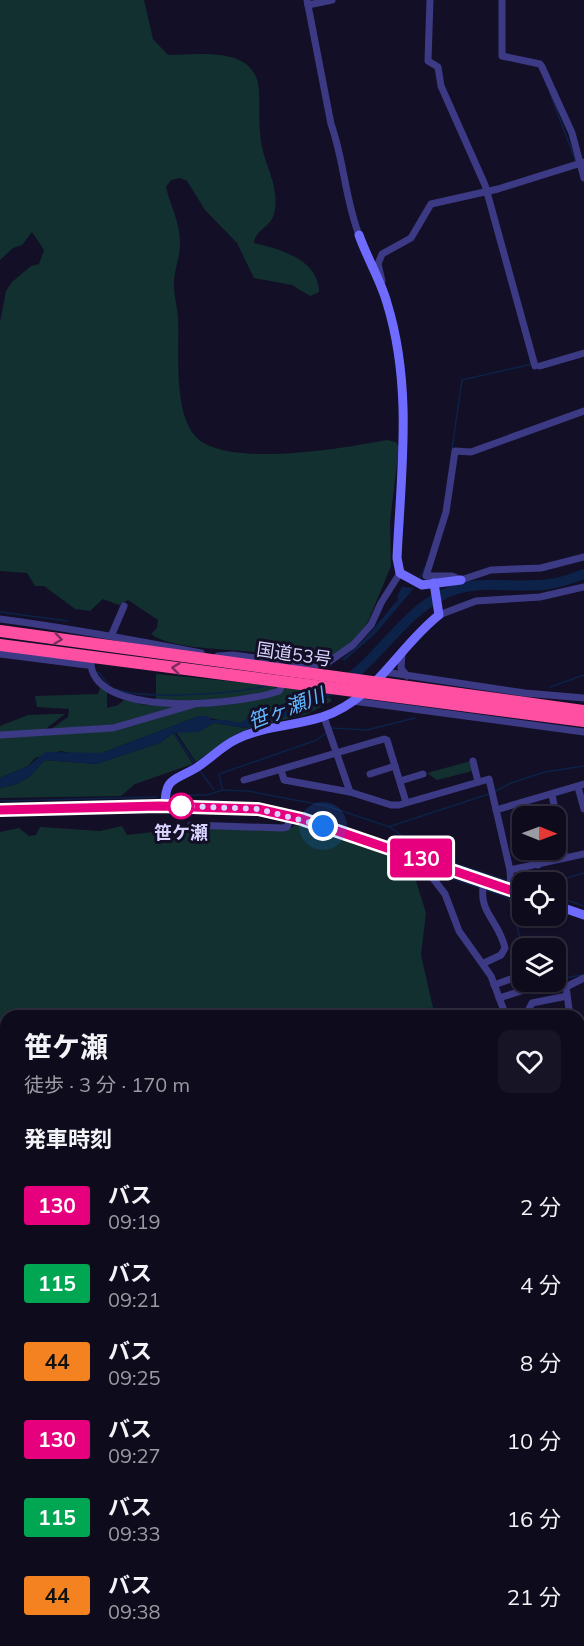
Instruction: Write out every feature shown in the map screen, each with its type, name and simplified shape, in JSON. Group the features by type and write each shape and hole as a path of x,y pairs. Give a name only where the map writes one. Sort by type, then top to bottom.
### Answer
{"highway":[{"name":"国道53号","path":"0,631 97,638 269,669 539,710 584,721"},
{"name":"国道53号","path":"0,645 91,661 539,710 584,711"}],"street":[{"path":"0,619 97,638 111,634 133,642 212,655 233,655 324,665 353,645 371,625 381,603 400,573 397,558 405,447 402,372 388,303 353,221 338,143 331,124 308,3 332,0"},
{"path":"430,0 428,61 438,67 441,86 486,191 536,365 584,353"},
{"path":"502,0 502,56 540,64 572,133 582,163 584,178"},
{"path":"381,287 382,280 378,264 381,254 411,237 431,204 486,191 582,163"},
{"path":"460,580 452,576 426,576 446,512 455,452 471,452 584,411"},
{"path":"400,573 416,584 435,585 491,570 541,568 584,557"},
{"path":"435,585 439,613"},
{"path":"165,806 165,789 171,780 196,768 238,739 324,717 353,701 386,672 439,613 476,601 540,597 584,587"},
{"path":"111,634 124,606"},
{"path":"0,654 91,661 92,671 105,686 124,697 144,703 194,705"},
{"path":"402,654 401,668 408,676"},
{"path":"0,735 113,728 194,705 279,691 294,663"},
{"path":"386,672 456,684 584,698"},
{"path":"452,714 456,684"},
{"path":"353,701 584,732"},
{"path":"324,717 350,792"},
{"path":"244,780 384,739 406,802"},
{"path":"473,761 478,782"},
{"path":"370,774 395,766"},
{"path":"281,770 284,780 350,792 390,805 489,779 512,884 483,886 439,874 425,868 422,858"},
{"path":"400,781 423,774"},
{"path":"496,810 581,786 584,809"},
{"path":"552,795 554,806"},
{"path":"0,810 165,806 258,809 291,816 422,858 439,874 459,931 484,963 504,1010"},
{"path":"191,825 282,828 287,827 291,816"},
{"path":"566,858 584,854"},
{"path":"537,860 538,865"},
{"path":"510,870 557,860"},
{"path":"483,886 482,901 499,930 505,948 501,955 484,963"},
{"path":"566,909 584,915"},
{"path":"494,985 512,978"},
{"path":"569,1010 566,987 584,978"},
{"path":"499,998 518,992"},
{"path":"529,1010 532,1003 567,996"}],"green space":[{"path":"0,0 144,0 153,39 168,55 210,54 238,59 256,76 259,91 261,140 274,188 275,205 270,222 257,235 254,243 296,257 312,271 319,292 310,296 292,285 254,278 237,243 205,210 187,181 180,178 171,180 166,187 180,236 174,285 178,317 181,402 185,419 192,432 202,442 219,449 241,453 293,453 387,440 396,442 399,447 390,522 391,566 367,624 352,643 329,661 173,643 151,634 157,628 158,620 128,600 119,605 103,599 90,611 75,609 44,586 35,586 27,573 0,571 0,322 6,291 12,282 31,266 39,264 44,250 32,232 22,245 13,248 0,260"},
{"path":"156,674 278,686 269,693 194,702 156,701"},
{"path":"101,685 107,690 107,708 118,705 125,699 144,705 180,705 113,726 48,731 68,717 69,709 37,707 35,696 98,694"},
{"path":"286,688 320,693 277,706 271,712 246,719 240,724 199,716 102,753 77,754 61,751 35,758 28,766 0,778 0,736 114,729 194,706 280,693"},
{"path":"329,697 332,701 305,715 253,727 236,734 196,762 176,732 198,732 214,723 246,728 285,716"},
{"path":"65,714 43,731 0,733 0,726 28,715"},
{"path":"173,733 193,764 135,784 121,796 0,798 0,788 17,784 29,777 45,760 96,764 160,743"},
{"path":"471,761 473,771 437,780 427,773"},
{"path":"296,825 312,825 399,855 412,868 426,913 421,955 434,1010 0,1010 0,832 19,828 29,836 36,835 40,827 100,831 122,826 127,835 196,827 288,829"}],"water":[{"path":"402,587 414,588 375,634 344,661 342,659 366,638 399,599 397,597"},
{"path":"320,693 334,694 285,716 246,728 214,723 198,732 173,733 160,743 96,764 45,760 29,777 17,784 0,788 0,778 28,766 46,752 102,753 199,716 208,716 211,720 240,723 271,712 277,706"}],"waterway":[{"path":"550,93 576,162"},
{"path":"452,449 462,380 532,364"},
{"path":"419,579 425,567"},
{"name":"笹ヶ瀬川","path":"345,681 358,671 414,614 440,596 468,587 549,584 584,574"},
{"path":"0,612 68,621"},
{"path":"98,672 109,685"},
{"path":"550,687 584,675"},
{"path":"116,689 168,695 237,691 268,685"},
{"path":"331,728 367,730 415,718"},
{"path":"174,733 194,762"},
{"path":"222,789 219,774 317,740 326,733"},
{"path":"494,792 511,783 545,772 584,766"},
{"path":"201,772 214,790"},
{"path":"170,795 207,795 223,790 248,791 327,806 390,827 426,854 508,881"},
{"path":"391,826 489,794"},
{"path":"0,801 157,797"},
{"path":"432,867 434,873 481,888"},
{"path":"566,878 584,873"},
{"path":"486,890 512,899"},
{"path":"509,899 520,938"},
{"path":"566,900 584,906"},
{"path":"566,978 581,975"}],"bus line":[{"name":"130","path":"0,810 159,806 258,809 302,819 512,890"}],"place":[{"name":"笹ケ瀬","path":"181,806"}],"route":[{"path":"181,806 258,809 281,813 323,826"}]}
